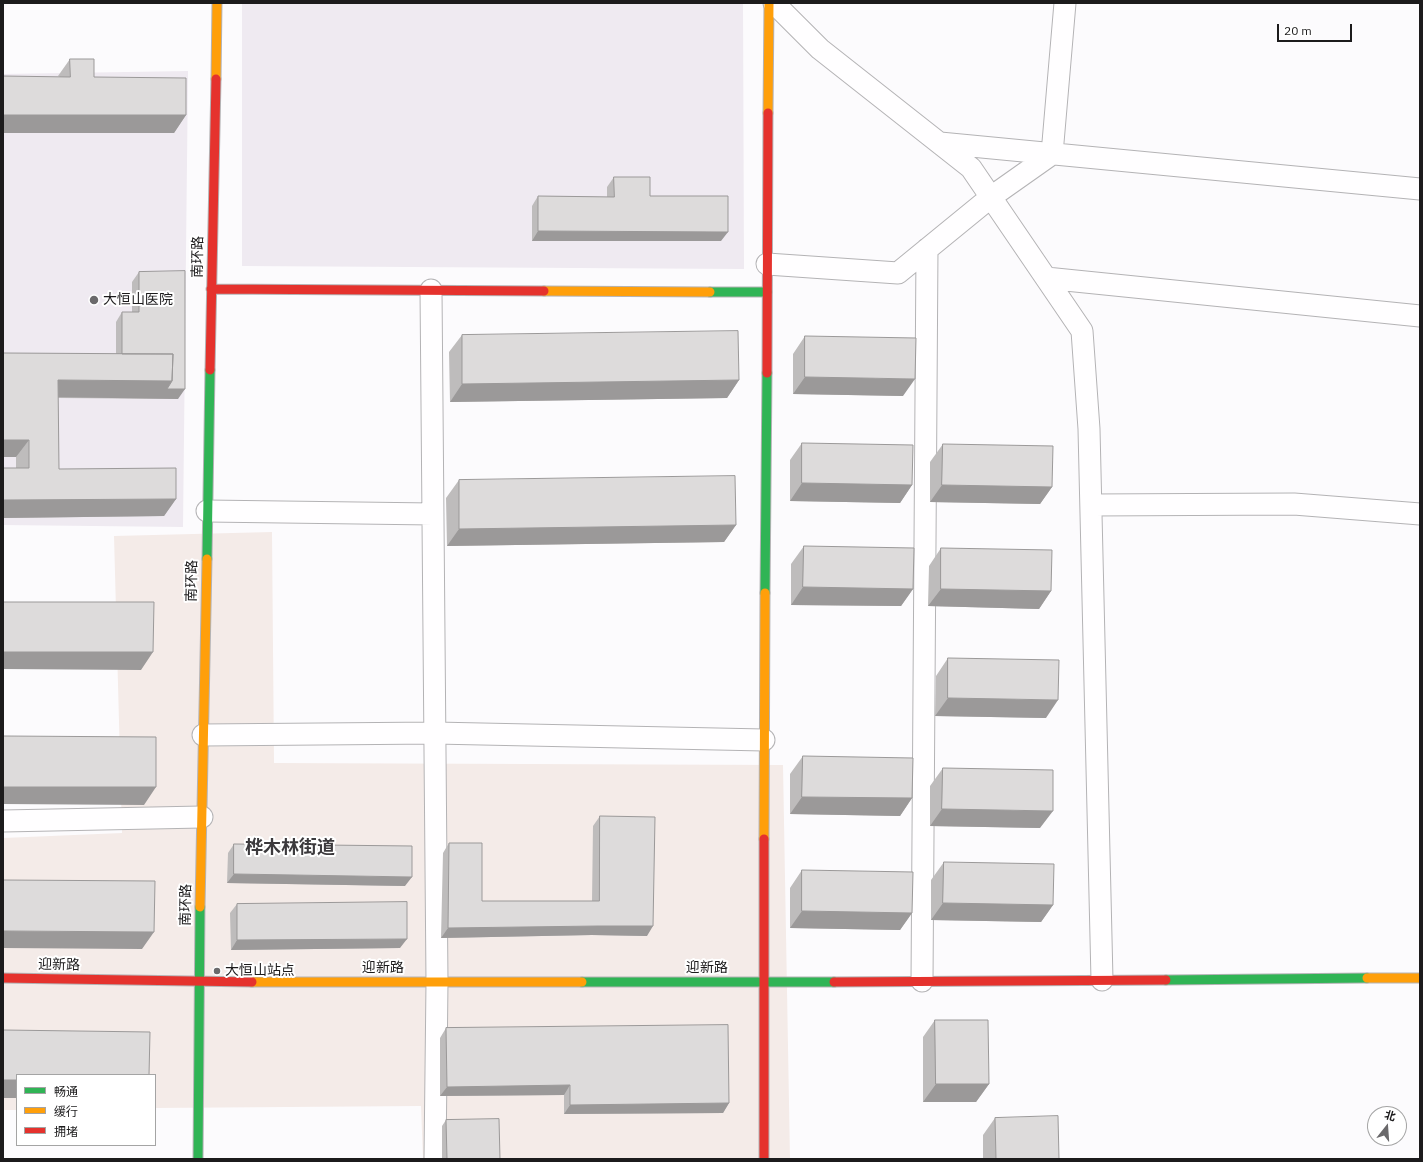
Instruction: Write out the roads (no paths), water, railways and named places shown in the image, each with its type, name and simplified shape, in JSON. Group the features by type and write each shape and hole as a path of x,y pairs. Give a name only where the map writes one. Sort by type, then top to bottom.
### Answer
{"street":[{"name":"南环路","path":"198,1159 203,735 217,3"},
{"path":"764,1159 764,740 769,3"},
{"path":"774,3 820,49 971,168 1082,331 1089,429 1102,980"},
{"path":"768,264 898,273 991,197 1052,154 1065,3"},
{"path":"940,143 1420,189"},
{"path":"922,981 927,249"},
{"path":"1046,278 1420,316"},
{"path":"211,289 767,292"},
{"path":"431,290 435,733 435,1159"},
{"path":"1091,505 1294,504 1420,514"},
{"path":"207,511 433,514"},
{"path":"203,735 435,733 764,740"},
{"path":"3,821 202,816"},
{"name":"迎新路","path":"3,978 199,982 763,982 1420,978"}],"place":[{"name":"大恒山医院","path":"94,300"},
{"name":"大恒山站点","path":"217,971"}],"district":[{"name":"桦木林街道","path":"290,848"}]}
